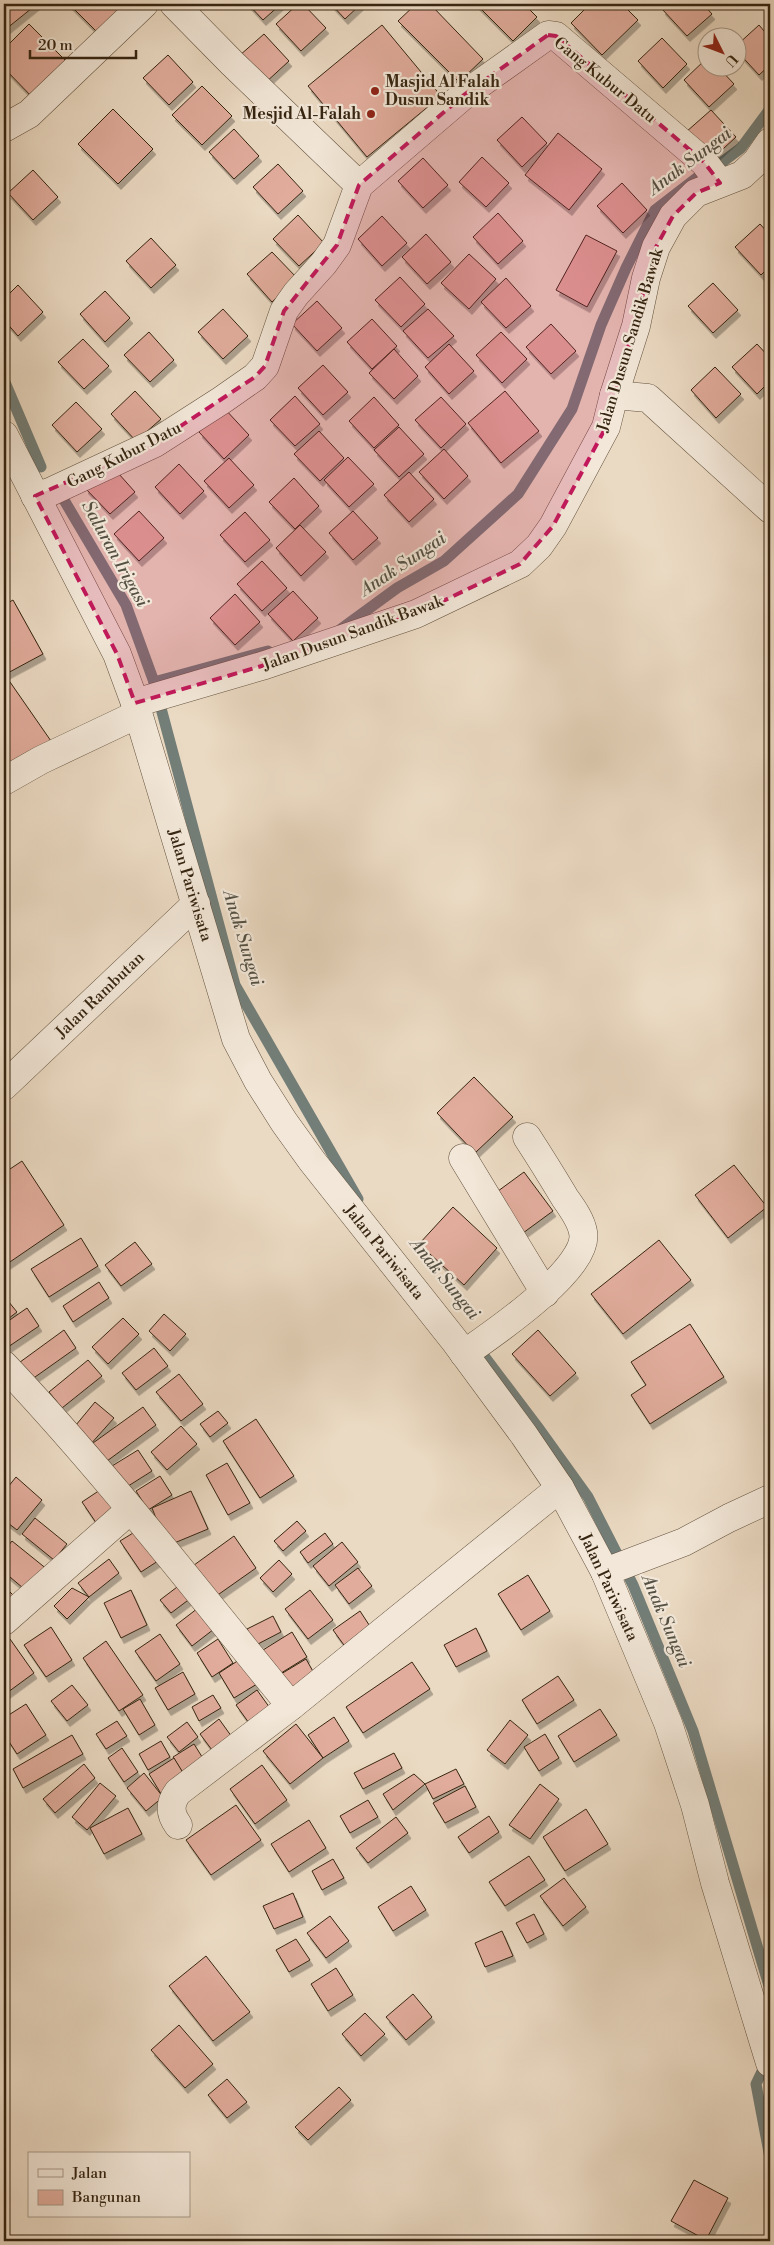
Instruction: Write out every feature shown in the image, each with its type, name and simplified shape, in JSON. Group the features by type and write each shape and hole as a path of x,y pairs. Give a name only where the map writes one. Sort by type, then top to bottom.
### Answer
{"street":[{"path":"4,128 30,114 144,4"},
{"path":"174,4 232,63 359,185"},
{"name":"Gang Kubur Datu","path":"52,490 154,443 255,377 265,366 284,311 337,245 359,185 464,95 548,35 556,36 712,173"},
{"name":"Jalan Dusun Sandik Bawak","path":"4,781 150,702 416,614 520,564 539,546 553,526 606,427 636,326 646,278 656,247 673,216 696,193 712,173 742,175 757,161 770,142"},
{"path":"614,395 648,398 770,509"},
{"name":"Jalan Pariwisata","path":"4,435 52,490 117,654 150,702 196,904 236,1039 258,1081 312,1162 464,1354 560,1488 612,1569 668,1723 695,1805 715,1883 770,2062"},
{"name":"Jalan Rambutan","path":"4,1086 196,904"},
{"path":"464,1354 514,1320 545,1293 576,1257 583,1242 584,1232 574,1213 527,1137"},
{"path":"463,1158 545,1293"},
{"path":"4,1365 46,1410 291,1706"},
{"path":"178,1825 170,1809 173,1798 178,1792 291,1706 560,1488"},
{"path":"612,1569 684,1542 770,1499"},
{"path":"4,1621 130,1510"}],"highlighted area":[{"path":"548,35 556,36 704,162 720,183 696,193 673,216 656,247 606,427 553,526 520,564 416,614 265,665 135,703 117,654 35,496 155,443 255,377 265,366 284,311 337,245 359,185 464,95"}],"building":[{"path":"4,4 37,4 6,29 4,27"},
{"path":"69,4 130,4 99,34"},
{"path":"248,4 281,4 263,20"},
{"path":"298,4 303,4 326,28 301,51 276,24"},
{"path":"331,4 361,4 345,19"},
{"path":"416,4 430,4 483,59 459,82 398,21"},
{"path":"476,4 524,4 537,17 513,41"},
{"path":"590,4 622,4 638,20 602,55 571,23"},
{"path":"668,4 703,4 712,14 687,36 662,9"},
{"path":"29,24 69,64 34,99 4,68 4,49"},
{"name":"Masjid Al Falah Dusun Sandik","path":"382,25 441,96 367,157 308,86"},
{"path":"759,25 770,38 770,65 759,75 746,61 746,37"},
{"path":"264,34 289,61 264,84 239,56"},
{"path":"662,38 687,64 663,88 638,61"},
{"path":"168,55 193,82 169,105 143,78"},
{"path":"696,69 696,78 728,78 734,84 709,107 684,80"},
{"path":"202,86 232,116 202,145 172,115"},
{"path":"113,109 153,149 118,184 78,144"},
{"path":"711,110 736,137 711,160 686,132"},
{"path":"522,117 547,143 522,167 497,140"},
{"path":"234,129 259,156 234,179 209,152"},
{"path":"558,133 602,169 569,210 525,175"},
{"path":"482,157 509,183 486,207 459,182"},
{"path":"423,158 448,185 423,208 398,181"},
{"path":"278,164 303,191 278,214 253,187"},
{"path":"33,170 58,197 33,220 8,193"},
{"path":"622,183 647,210 623,233 597,206"},
{"path":"498,213 523,241 498,264 473,237"},
{"path":"298,215 324,243 299,266 273,239"},
{"path":"382,216 407,243 382,266 358,239"},
{"path":"760,224 770,235 770,266 761,275 735,247"},
{"path":"426,234 451,262 427,284 402,257"},
{"path":"586,235 617,251 587,307 556,290"},
{"path":"151,238 176,265 151,288 126,261"},
{"path":"272,252 297,278 272,302 247,274"},
{"path":"469,254 496,279 469,309 441,283"},
{"path":"400,277 425,304 401,327 375,300"},
{"path":"506,278 531,306 506,328 481,302"},
{"path":"713,283 738,310 713,333 688,306"},
{"path":"18,285 43,312 18,336 4,320 4,299"},
{"path":"105,291 130,318 105,342 80,314"},
{"path":"317,301 342,328 317,351 292,324"},
{"path":"223,309 248,336 223,359 198,332"},
{"path":"428,309 454,336 428,358 403,331"},
{"path":"372,319 397,346 372,369 347,342"},
{"path":"551,324 576,351 551,374 526,347"},
{"path":"149,332 174,360 150,382 124,355"},
{"path":"501,332 527,359 502,383 476,355"},
{"path":"83,339 109,366 84,389 58,362"},
{"path":"449,344 474,371 449,394 425,367"},
{"path":"757,344 770,358 770,381 757,394 732,367"},
{"path":"394,349 418,376 394,399 369,373"},
{"path":"323,365 348,392 323,415 298,388"},
{"path":"715,367 741,394 716,418 691,390"},
{"path":"135,391 161,419 136,441 111,414"},
{"path":"505,391 539,431 501,463 468,423"},
{"path":"295,396 320,424 295,446 270,420"},
{"path":"374,397 399,425 374,448 349,421"},
{"path":"441,397 466,424 441,448 415,420"},
{"path":"76,402 102,429 77,452 52,425"},
{"path":"224,408 249,435 224,459 199,432"},
{"path":"399,427 424,454 399,477 374,450"},
{"path":"319,431 344,458 320,481 294,454"},
{"path":"444,449 468,476 444,499 419,472"},
{"path":"348,457 374,484 349,507 324,480"},
{"path":"229,458 254,485 229,508 204,481"},
{"path":"110,464 135,492 110,514 85,488"},
{"path":"179,464 204,491 180,514 155,487"},
{"path":"409,472 434,499 409,522 384,495"},
{"path":"294,478 319,506 295,529 269,502"},
{"path":"139,511 164,538 139,561 114,534"},
{"path":"353,511 378,538 353,560 329,533"},
{"path":"245,512 270,540 245,562 220,535"},
{"path":"300,525 326,552 301,576 276,548"},
{"path":"262,561 287,588 262,611 237,584"},
{"path":"293,591 318,618 293,641 268,614"},
{"path":"235,594 260,622 235,645 210,618"},
{"path":"13,600 43,654 4,675 4,605"},
{"path":"10,682 51,741 12,768 4,757 4,686"},
{"path":"474,1077 513,1117 475,1153 437,1113"},
{"path":"22,1161 64,1225 4,1266 4,1173"},
{"path":"734,1165 767,1207 728,1238 695,1195"},
{"path":"524,1172 553,1211 523,1233 494,1194"},
{"path":"453,1207 497,1248 464,1285 419,1244"},
{"path":"81,1238 98,1266 49,1297 31,1269"},
{"path":"659,1240 691,1280 623,1334 591,1294"},
{"path":"135,1242 152,1264 121,1286 105,1265"},
{"path":"99,1282 109,1298 73,1322 63,1306"},
{"path":"4,1296 17,1312 4,1322"},
{"path":"27,1308 39,1326 8,1347 4,1340 4,1324"},
{"path":"164,1314 186,1334 170,1351 149,1331"},
{"path":"123,1318 139,1334 108,1364 92,1347"},
{"path":"690,1324 724,1377 650,1424 631,1395 646,1385 631,1362"},
{"path":"64,1330 76,1348 28,1382 16,1365"},
{"path":"538,1330 576,1373 550,1396 512,1354"},
{"path":"154,1348 168,1366 136,1390 122,1373"},
{"path":"88,1360 102,1376 62,1408 49,1392"},
{"path":"179,1374 203,1404 181,1421 156,1392"},
{"path":"95,1402 114,1418 89,1446 71,1431"},
{"path":"143,1407 156,1425 107,1461 93,1443"},
{"path":"218,1411 228,1423 210,1437 200,1424"},
{"path":"256,1419 294,1476 260,1498 223,1441"},
{"path":"181,1426 197,1444 167,1470 151,1452"},
{"path":"138,1450 152,1471 125,1488 112,1466"},
{"path":"227,1463 250,1503 228,1515 206,1475"},
{"path":"160,1476 172,1495 148,1510 136,1491"},
{"path":"16,1477 42,1500 17,1530 4,1520 4,1492"},
{"path":"100,1490 117,1514 99,1527 82,1502"},
{"path":"191,1491 208,1529 167,1546 152,1508"},
{"path":"35,1518 67,1544 54,1560 22,1534"},
{"path":"297,1521 306,1531 283,1551 274,1541"},
{"path":"138,1530 158,1561 141,1572 120,1541"},
{"path":"325,1533 333,1544 308,1563 300,1552"},
{"path":"234,1536 256,1568 212,1599 190,1568"},
{"path":"12,1541 48,1570 29,1593 4,1572 4,1551"},
{"path":"342,1542 358,1562 329,1586 313,1566"},
{"path":"109,1559 119,1573 89,1597 78,1583"},
{"path":"279,1560 292,1574 273,1592 260,1578"},
{"path":"358,1568 372,1586 349,1604 335,1585"},
{"path":"528,1575 550,1611 521,1630 498,1594"},
{"path":"185,1581 195,1595 171,1613 160,1600"},
{"path":"4,1586 19,1601 4,1617"},
{"path":"72,1588 89,1597 67,1619 54,1606"},
{"path":"131,1590 147,1625 121,1638 104,1603"},
{"path":"310,1590 333,1620 308,1639 285,1609"},
{"path":"202,1605 218,1626 192,1646 176,1625"},
{"path":"360,1611 375,1634 349,1652 333,1630"},
{"path":"273,1616 281,1632 256,1645 247,1629"},
{"path":"51,1627 72,1660 46,1677 24,1645"},
{"path":"476,1628 487,1651 456,1667 444,1645"},
{"path":"292,1632 307,1657 278,1675 263,1650"},
{"path":"160,1634 180,1664 156,1681 135,1651"},
{"path":"10,1639 34,1673 4,1695 4,1643"},
{"path":"218,1639 233,1663 212,1677 197,1653"},
{"path":"106,1641 143,1695 119,1711 83,1658"},
{"path":"242,1658 257,1684 234,1698 219,1673"},
{"path":"306,1659 319,1682 293,1696 281,1674"},
{"path":"412,1662 430,1689 363,1733 346,1707"},
{"path":"183,1672 195,1694 168,1710 155,1688"},
{"path":"558,1676 574,1700 537,1724 522,1700"},
{"path":"72,1685 88,1705 67,1721 51,1701"},
{"path":"257,1690 275,1715 254,1730 236,1705"},
{"path":"213,1695 221,1708 199,1721 192,1707"},
{"path":"140,1699 155,1725 139,1735 123,1709"},
{"path":"26,1704 46,1735 17,1754 4,1734 4,1718"},
{"path":"600,1709 617,1735 574,1762 558,1736"},
{"path":"334,1717 349,1741 323,1758 308,1735"},
{"path":"219,1719 237,1744 218,1758 200,1734"},
{"path":"510,1720 528,1735 505,1764 487,1750"},
{"path":"117,1721 127,1736 106,1749 96,1734"},
{"path":"187,1722 198,1737 179,1752 167,1737"},
{"path":"296,1724 323,1758 290,1784 263,1751"},
{"path":"545,1734 559,1758 539,1771 524,1747"},
{"path":"72,1735 83,1754 23,1788 13,1769"},
{"path":"161,1741 170,1757 148,1770 139,1754"},
{"path":"194,1744 209,1768 188,1781 173,1757"},
{"path":"122,1748 138,1772 124,1782 108,1758"},
{"path":"394,1753 402,1768 363,1789 354,1773"},
{"path":"174,1758 188,1781 163,1797 149,1774"},
{"path":"84,1764 95,1778 55,1813 43,1799"},
{"path":"262,1765 287,1800 255,1824 230,1789"},
{"path":"456,1769 464,1784 433,1799 425,1784"},
{"path":"144,1773 163,1797 146,1811 127,1788"},
{"path":"414,1774 425,1784 393,1810 383,1794"},
{"path":"100,1783 116,1796 87,1830 72,1817"},
{"path":"540,1784 559,1799 530,1839 509,1825"},
{"path":"465,1786 476,1807 445,1823 433,1803"},
{"path":"368,1800 378,1817 350,1833 340,1816"},
{"path":"236,1805 261,1840 211,1875 186,1840"},
{"path":"128,1808 142,1834 104,1854 90,1828"},
{"path":"586,1809 608,1844 565,1871 543,1837"},
{"path":"489,1816 499,1832 469,1853 458,1837"},
{"path":"396,1817 408,1833 368,1863 356,1848"},
{"path":"309,1820 326,1848 289,1872 271,1844"},
{"path":"529,1856 545,1880 505,1906 489,1882"},
{"path":"333,1859 344,1878 322,1890 312,1871"},
{"path":"564,1878 586,1907 563,1926 540,1896"},
{"path":"411,1886 426,1910 393,1931 378,1907"},
{"path":"293,1893 303,1917 274,1929 263,1906"},
{"path":"534,1914 544,1934 527,1943 516,1923"},
{"path":"330,1916 349,1941 326,1958 307,1933"},
{"path":"502,1931 513,1956 485,1967 475,1943"},
{"path":"296,1939 310,1960 289,1972 276,1950"},
{"path":"206,1956 250,2012 213,2041 169,1986"},
{"path":"336,1968 353,1995 328,2011 311,1984"},
{"path":"413,1994 432,2017 406,2040 386,2017"},
{"path":"365,2013 385,2034 361,2056 342,2034"},
{"path":"179,2025 213,2064 185,2088 151,2050"},
{"path":"227,2079 247,2102 227,2118 208,2095"},
{"path":"339,2087 351,2100 308,2140 295,2127"},
{"path":"694,2180 728,2198 706,2240 671,2221"}],"waterway":[{"name":"Anak Sungai","path":"341,629 397,588 444,561 518,494 572,409 601,325 626,268 655,210 699,176 717,166 741,148 770,109"},
{"name":"Saluran Irigasi","path":"4,380 41,467"},
{"name":"Saluran Irigasi","path":"64,500 126,605 154,682"},
{"name":"Anak Sungai","path":"268,651 154,682 235,985 358,1199"},
{"name":"Anak Sungai","path":"475,1344 588,1497 633,1585 693,1731 770,1989"},
{"name":"Anak Sungai","path":"767,2061 756,2084 770,2158"}],"place":[{"name":"Masjid Al Falah Dusun Sandik","path":"375,91"},
{"name":"Mesjid Al-Falah","path":"371,114"}]}
